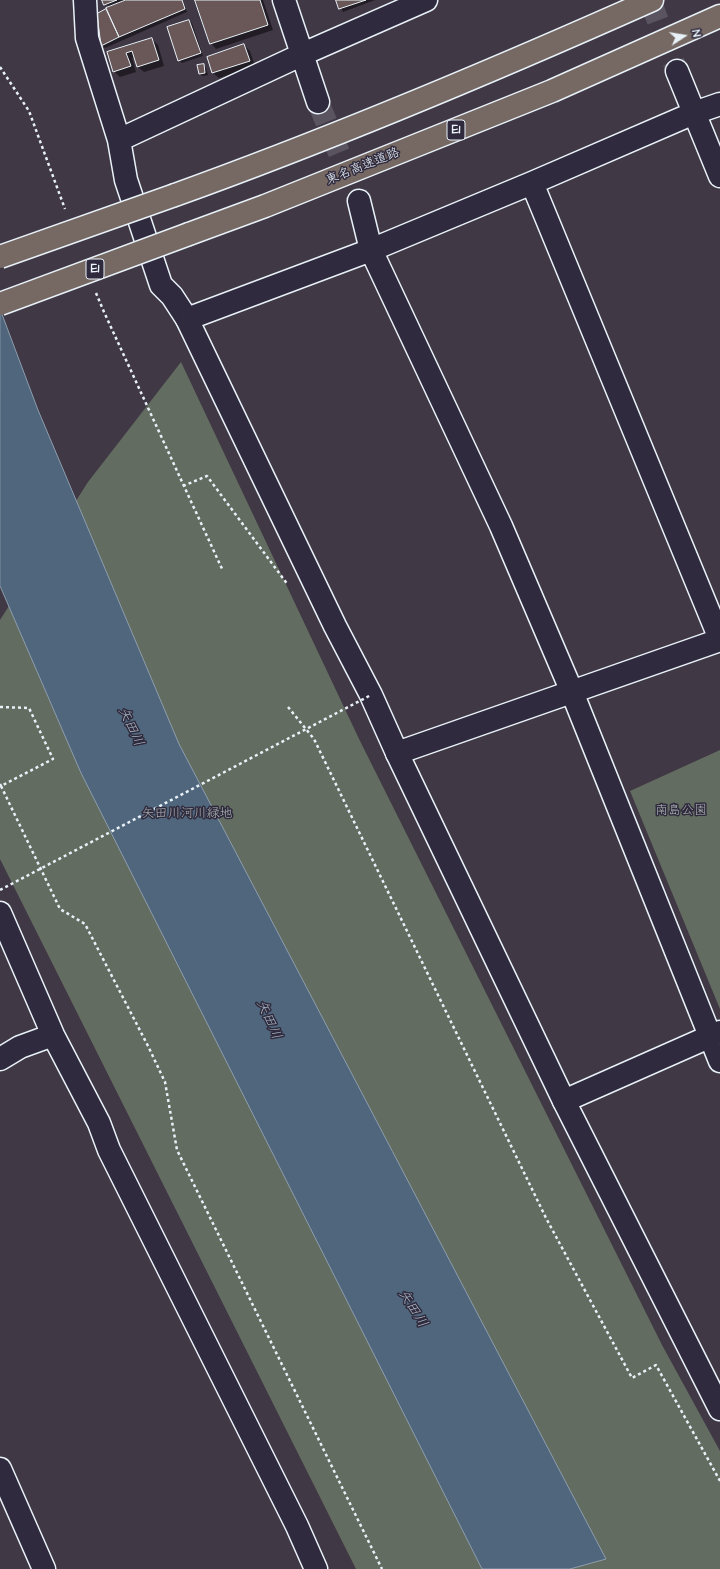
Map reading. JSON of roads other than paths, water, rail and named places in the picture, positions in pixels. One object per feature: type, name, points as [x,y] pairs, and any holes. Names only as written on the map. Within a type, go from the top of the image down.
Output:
[{"type":"highway","points":[[0,257],[262,163],[518,59],[652,0]]},
{"type":"highway","name":"東名高速道路","points":[[0,304],[265,206],[552,91],[720,16]]},
{"type":"street","points":[[85,0],[86,38],[119,140],[126,180],[161,285],[172,296],[187,319],[335,626],[371,695],[397,753],[564,1101],[720,1409]]},
{"type":"street","points":[[284,0],[318,102]]},
{"type":"street","points":[[119,140],[303,54],[426,0]]},
{"type":"street","points":[[676,70],[720,176]]},
{"type":"street","points":[[187,319],[371,250],[694,113],[720,104]]},
{"type":"street","points":[[397,753],[720,639],[532,183]]},
{"type":"street","points":[[359,201],[371,250],[501,526],[715,1034],[720,1061]]},
{"type":"street","points":[[0,913],[53,1035],[297,1526],[316,1569]]},
{"type":"street","points":[[564,1101],[715,1034]]},
{"type":"street","points":[[0,1059],[20,1047],[53,1035]]},
{"type":"street","points":[[0,1469],[44,1569]]},
{"type":"water","name":"矢田川","points":[[0,309],[38,410],[179,744],[606,1559],[570,1569],[482,1569],[81,773],[0,586]]},
{"type":"tunnel","points":[[650,0],[677,71]]},
{"type":"tunnel","points":[[318,102],[359,201]]},
{"type":"park label","name":"南島公園","points":[[681,811]]},
{"type":"park label","name":"矢田川河川緑地","points":[[187,814]]}]
